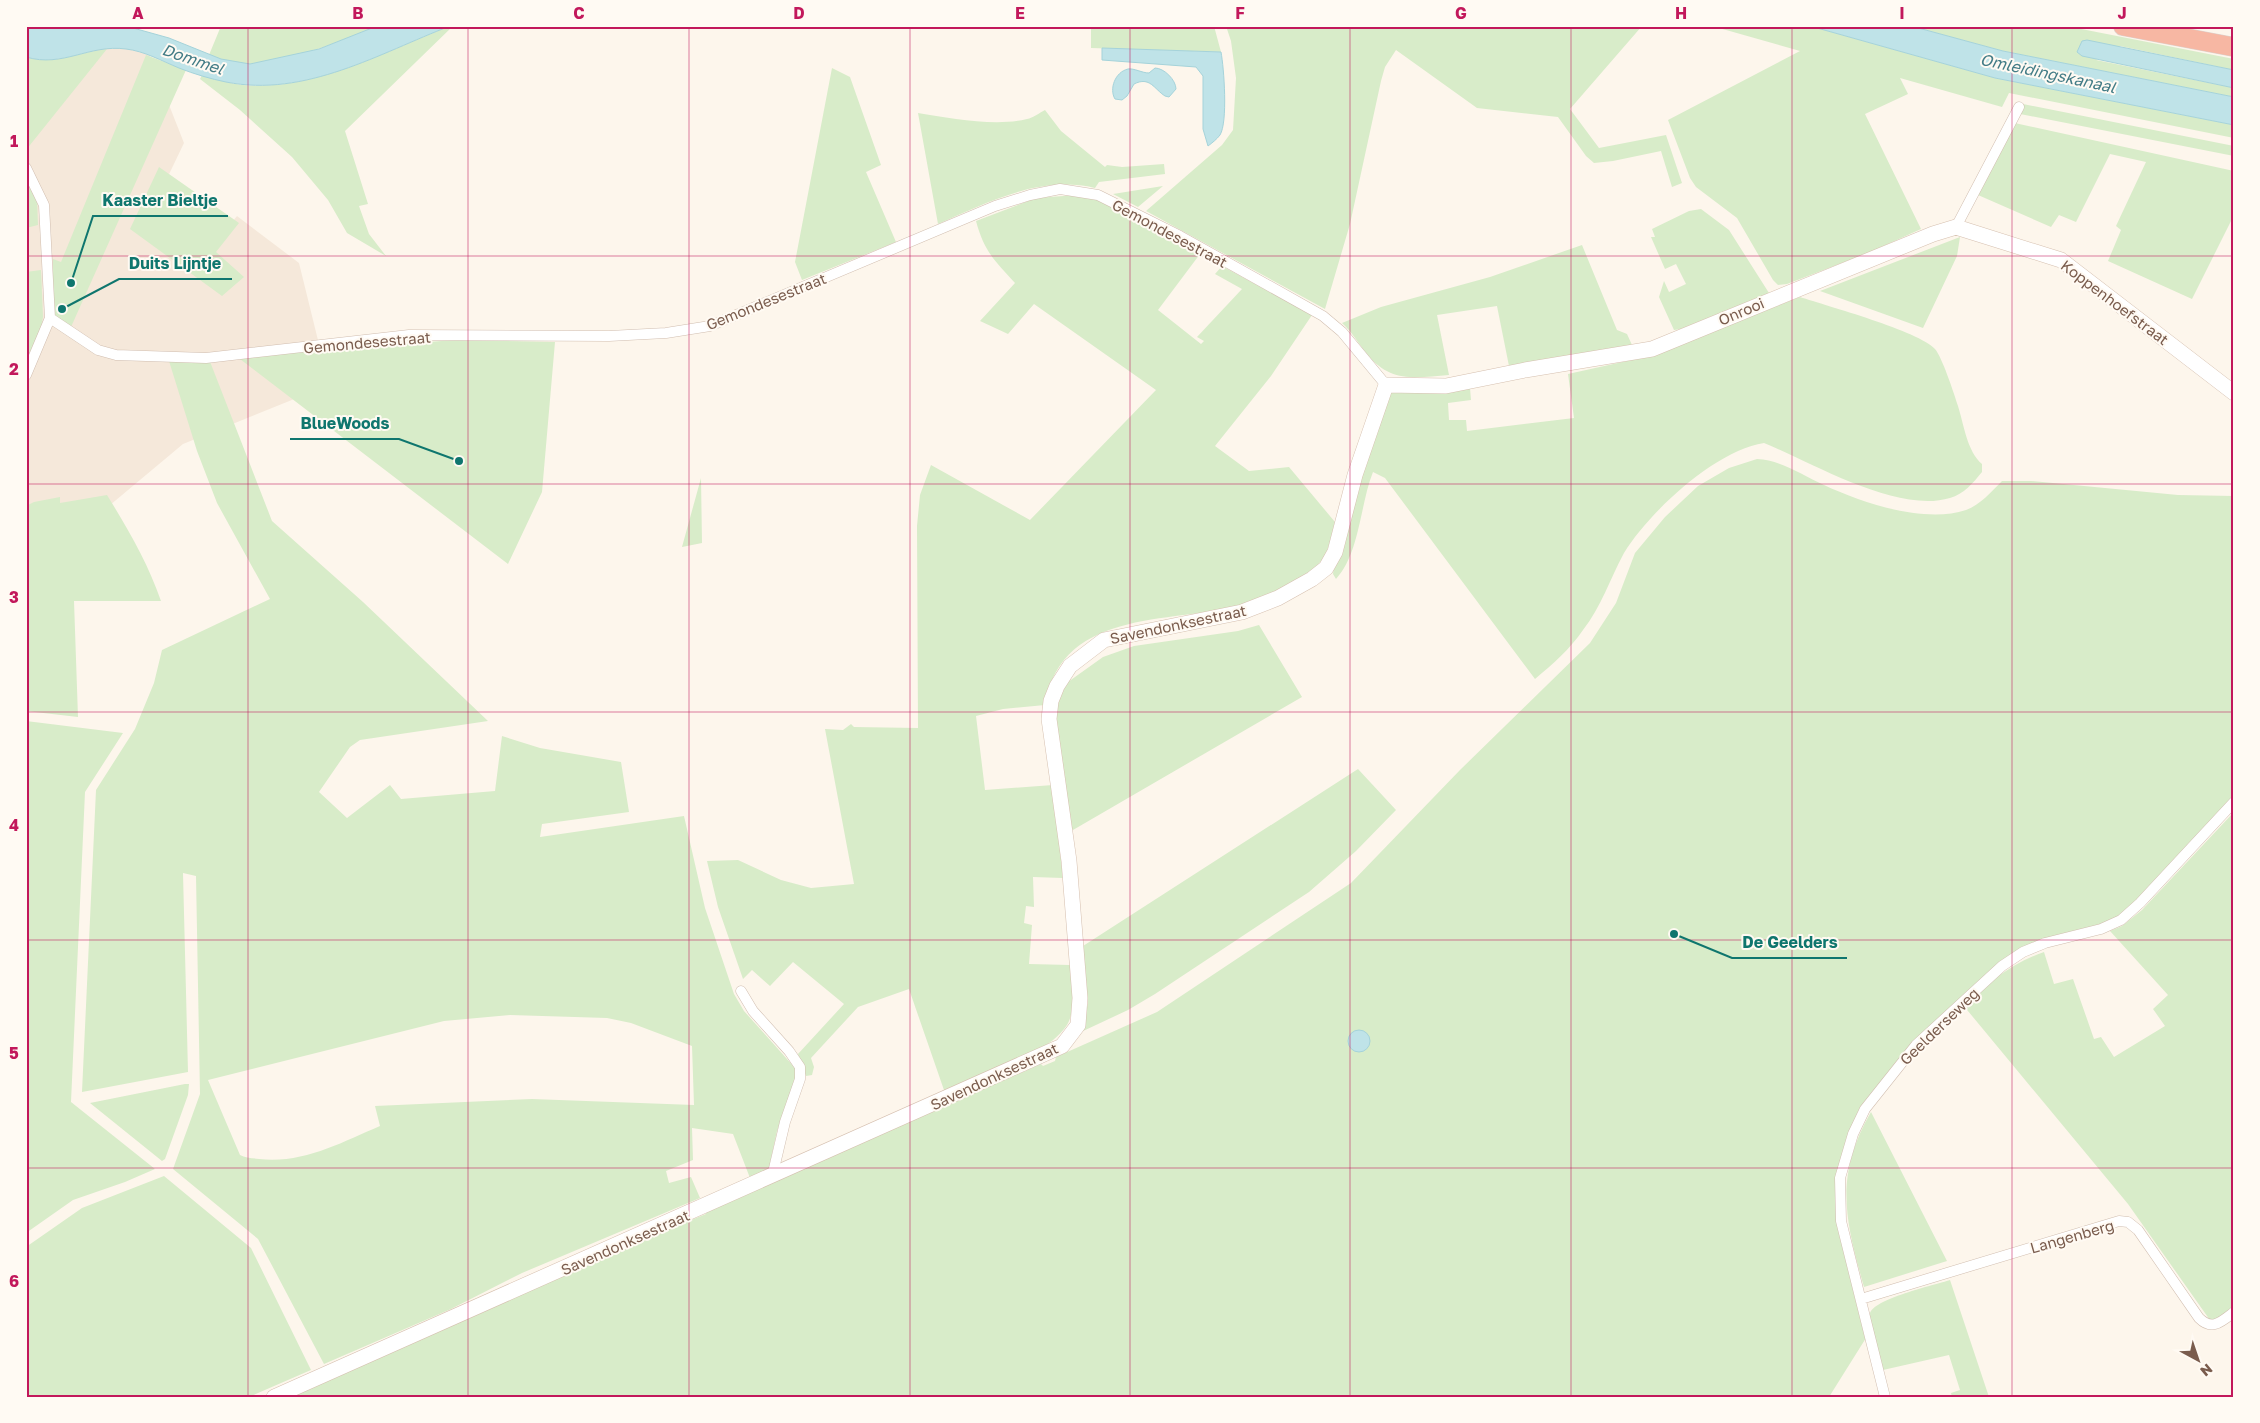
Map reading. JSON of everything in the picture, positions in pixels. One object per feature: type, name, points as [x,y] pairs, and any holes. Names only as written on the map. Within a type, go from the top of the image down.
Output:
[{"type":"highway","points":[[2123,26],[2234,47]]},
{"type":"street","points":[[1956,227],[2019,107]]},
{"type":"street","points":[[26,168],[44,205],[50,318],[26,375]]},
{"type":"street","name":"Gemondesestraat","points":[[50,318],[98,350],[116,355],[206,358],[409,335],[609,336],[666,333],[710,326],[995,206],[1030,195],[1060,189],[1098,195],[1180,236],[1322,316],[1342,332],[1386,386]]},
{"type":"street","name":"Onrooi","points":[[1386,386],[1446,386],[1524,370],[1652,349],[1934,234],[1956,227]]},
{"type":"street","name":"Koppenhoefstraat","points":[[1956,227],[2061,260],[2234,393]]},
{"type":"street","name":"Savendonksestraat","points":[[274,1397],[1051,1052],[1069,1038],[1078,1024],[1080,998],[1069,861],[1049,719],[1051,701],[1057,686],[1070,666],[1104,640],[1242,612],[1278,598],[1312,579],[1326,568],[1335,552],[1355,475],[1386,386]]},
{"type":"street","name":"Geelderseweg","points":[[1885,1397],[1841,1221],[1840,1178],[1853,1134],[1865,1109],[1916,1045],[2002,966],[2031,949],[2101,929],[2121,920],[2140,903],[2234,802]]},
{"type":"street","points":[[741,990],[753,1011],[790,1051],[800,1067],[800,1079],[785,1122],[772,1176]]},
{"type":"street","name":"Langenberg","points":[[1861,1299],[2118,1221],[2128,1222],[2138,1230],[2205,1324],[2212,1326],[2220,1323],[2234,1312]]},
{"type":"shaded area","points":[[101,45],[147,49],[184,143],[160,193],[220,237],[237,216],[299,263],[329,385],[183,444],[91,521],[26,528],[26,105]]},
{"type":"green space","points":[[221,26],[377,26],[299,55],[266,62],[240,64],[209,55]]},
{"type":"green space","points":[[453,26],[345,131],[368,204],[359,206],[369,234],[386,256],[347,233],[328,200],[292,157],[240,110],[200,79],[202,75],[242,85],[268,86],[295,82],[322,76],[375,58]]},
{"type":"green space","points":[[1091,26],[1214,26],[1221,52],[1091,48]]},
{"type":"green space","points":[[1226,26],[1642,26],[1570,109],[1599,148],[1666,135],[1682,183],[1672,187],[1661,151],[1594,163],[1586,156],[1558,117],[1477,108],[1396,50],[1385,67],[1381,81],[1350,224],[1325,309],[1146,211],[1222,145],[1233,130],[1236,78],[1231,41]]},
{"type":"green space","points":[[1712,26],[1810,26],[1995,78],[2234,125],[2234,138],[2009,93],[2002,107],[1900,78],[1908,94],[1865,114],[1921,229],[1868,253],[1787,284],[1778,285],[1773,280],[1737,218],[1696,187],[1690,178],[1668,120],[1800,51]]},
{"type":"green space","points":[[1911,26],[2066,26],[2234,59],[2234,70],[2120,46],[2096,60],[2234,88],[2234,97],[2003,51]]},
{"type":"green space","points":[[107,49],[26,150],[26,57],[48,60]]},
{"type":"green space","points":[[146,55],[186,70],[71,327],[53,316],[53,259],[61,262]]},
{"type":"green space","points":[[832,68],[850,77],[881,165],[866,172],[896,242],[802,280],[795,262]]},
{"type":"green space","points":[[2018,103],[2234,146],[2234,156],[2015,113]]},
{"type":"green space","points":[[1045,110],[1061,131],[1105,167],[1107,165],[1122,167],[1164,164],[1165,174],[1099,182],[1095,188],[1075,185],[1054,185],[1034,188],[976,207],[938,224],[918,113],[972,121],[1001,122],[1034,117]]},
{"type":"green space","points":[[2010,122],[2234,171],[2234,215],[2192,299],[2108,261],[2121,230],[2116,226],[2146,162],[2110,154],[2076,222],[2059,215],[2051,227],[1978,195]]},
{"type":"green space","points":[[159,167],[239,223],[216,252],[244,277],[222,296],[130,229]]},
{"type":"green space","points":[[26,175],[37,199],[38,225],[26,228]]},
{"type":"green space","points":[[1163,186],[1138,207],[1113,194]]},
{"type":"green space","points":[[1077,195],[1091,197],[1102,202],[1200,254],[1158,310],[1201,344],[1204,341],[1197,337],[1242,289],[1215,274],[1222,266],[1312,315],[1271,376],[1215,446],[1249,471],[1289,467],[1335,522],[1330,543],[1322,560],[1313,569],[1262,599],[1224,610],[1128,624],[1099,634],[1074,650],[1056,673],[1045,705],[1003,709],[976,716],[985,790],[1053,785],[1063,878],[1033,877],[1034,907],[1026,906],[1024,923],[1032,925],[1029,964],[1070,965],[1072,1008],[1069,1021],[1061,1033],[1048,1044],[1013,1064],[945,1093],[909,989],[858,1007],[811,1058],[814,1067],[812,1075],[806,1076],[798,1054],[844,1004],[793,962],[770,986],[752,970],[743,979],[718,907],[707,861],[738,860],[781,880],[811,888],[854,884],[825,729],[843,730],[851,724],[854,727],[918,728],[917,526],[920,495],[931,465],[1030,520],[1156,390],[1034,304],[1008,334],[980,321],[1015,283],[986,248],[976,221],[1036,198]]},
{"type":"green space","points":[[1701,209],[1729,230],[1769,293],[1681,329],[1674,330],[1659,297],[1664,281],[1669,292],[1686,284],[1676,264],[1665,269],[1651,237],[1655,237],[1652,229],[1689,211]]},
{"type":"green space","points":[[1960,237],[1957,256],[1923,328],[1820,291]]},
{"type":"green space","points":[[1582,245],[1617,330],[1627,334],[1632,345],[1509,366],[1497,306],[1437,315],[1449,375],[1414,377],[1394,374],[1385,370],[1367,354],[1342,323],[1381,307],[1490,277]]},
{"type":"green space","points":[[41,270],[43,317],[40,334],[26,369],[26,272]]},
{"type":"green space","points":[[1800,297],[1892,327],[1926,342],[1935,349],[1951,384],[1969,445],[1982,464],[1982,472],[1968,488],[1950,498],[1929,501],[1905,499],[1856,484],[1764,443],[1745,448],[1725,457],[1685,485],[1650,520],[1624,553],[1600,602],[1573,644],[1535,679],[1385,478],[1373,472],[1355,542],[1344,568],[1336,579],[1333,574],[1334,566],[1387,392],[1470,388],[1471,400],[1448,403],[1449,420],[1466,420],[1467,431],[1574,418],[1568,374],[1645,357]]},
{"type":"green space","points":[[455,340],[555,342],[542,492],[508,564],[236,356]]},
{"type":"green space","points":[[209,359],[272,521],[363,602],[488,721],[360,740],[350,747],[319,792],[347,818],[390,785],[401,799],[495,791],[502,736],[540,748],[621,762],[629,812],[542,824],[540,837],[684,816],[705,908],[734,994],[744,1011],[795,1068],[796,1079],[777,1131],[769,1168],[750,1178],[733,1134],[692,1128],[693,1160],[666,1171],[669,1183],[691,1177],[700,1198],[522,1273],[451,1309],[324,1364],[258,1239],[173,1169],[200,1094],[196,876],[183,873],[188,1072],[82,1092],[96,790],[135,729],[154,683],[162,650],[270,599],[217,503],[197,451],[169,361]],"holes":[[[510,1015],[607,1018],[631,1023],[692,1046],[694,1105],[532,1099],[375,1106],[380,1126],[321,1151],[275,1160],[240,1155],[208,1080],[444,1021]]]},
{"type":"green space","points":[[1757,459],[1783,465],[1855,498],[1912,513],[1949,514],[1966,510],[1976,505],[2002,481],[2031,481],[2178,495],[2234,496],[2234,798],[2138,901],[2120,916],[1999,965],[1863,1107],[1838,1173],[1866,1338],[1829,1397],[290,1397],[563,1272],[706,1214],[706,1210],[1041,1064],[1043,1066],[1055,1061],[1056,1057],[1157,1012],[1351,883],[1460,770],[1590,643],[1616,603],[1635,553],[1665,517],[1698,486],[1729,468]]},
{"type":"green space","points":[[701,478],[702,543],[682,547]]},
{"type":"green space","points":[[107,495],[144,560],[161,601],[74,601],[78,717],[26,711],[26,506],[34,502],[60,497],[60,503]]},
{"type":"green space","points":[[1259,625],[1302,697],[1073,830],[1067,819],[1055,711],[1059,697],[1068,682],[1103,657],[1134,646],[1238,631]]},
{"type":"green space","points":[[26,721],[123,733],[85,792],[71,1102],[155,1169],[125,1182],[73,1200],[26,1233]]},
{"type":"green space","points":[[1358,769],[1396,810],[1356,851],[1309,892],[1155,994],[1128,1010],[1081,1032],[1088,1003],[1083,946]]},
{"type":"green space","points":[[2234,812],[2234,1307],[2212,1323],[2128,1204],[1963,1005],[1991,981],[2021,962],[2044,952],[2054,984],[2073,979],[2094,1039],[2101,1037],[2114,1057],[2165,1026],[2153,1009],[2168,995],[2110,931],[2122,926],[2142,910]]},
{"type":"green space","points":[[189,1084],[188,1095],[165,1159],[162,1161],[90,1103]]},
{"type":"green space","points":[[1871,1112],[1947,1261],[1864,1287],[1852,1240],[1846,1198],[1852,1157],[1859,1135]]},
{"type":"green space","points":[[164,1176],[251,1248],[311,1370],[249,1397],[26,1397],[26,1247],[82,1208]]},
{"type":"green space","points":[[1950,1280],[1989,1397],[1952,1397],[1951,1393],[1960,1390],[1949,1355],[1883,1370],[1871,1326],[1870,1314],[1873,1308],[1892,1298]]},
{"type":"water","name":"Dommel","points":[[26,26],[126,26],[169,38],[221,59],[250,64],[319,49],[377,26],[450,26],[341,70],[284,84],[255,85],[208,78],[146,54],[126,49],[113,48],[52,60],[26,57]]},
{"type":"water","name":"Omleidingskanaal","points":[[1810,26],[1911,26],[2003,51],[2234,97],[2234,125],[1995,78]]},
{"type":"water","points":[[2087,40],[2234,70],[2234,88],[2082,56],[2077,52],[2082,41]]},
{"type":"water","points":[[1102,48],[1221,52],[1225,107],[1220,135],[1208,146],[1203,129],[1203,76],[1196,67],[1102,60]]},
{"type":"water","points":[[1155,68],[1166,72],[1174,82],[1176,89],[1169,97],[1165,96],[1148,82],[1139,82],[1134,84],[1127,96],[1122,100],[1115,99],[1113,95],[1114,81],[1123,71],[1130,69],[1149,73]]},
{"type":"water","points":[[1355,1030],[1363,1030],[1370,1037],[1370,1045],[1363,1052],[1355,1052],[1348,1045],[1348,1037]]},
{"type":"place","name":"Kaaster Bieltje","points":[[71,283]]},
{"type":"place","name":"Duits Lijntje","points":[[62,309]]},
{"type":"place","name":"BlueWoods","points":[[459,461]]},
{"type":"place","name":"De Geelders","points":[[1674,934]]}]
